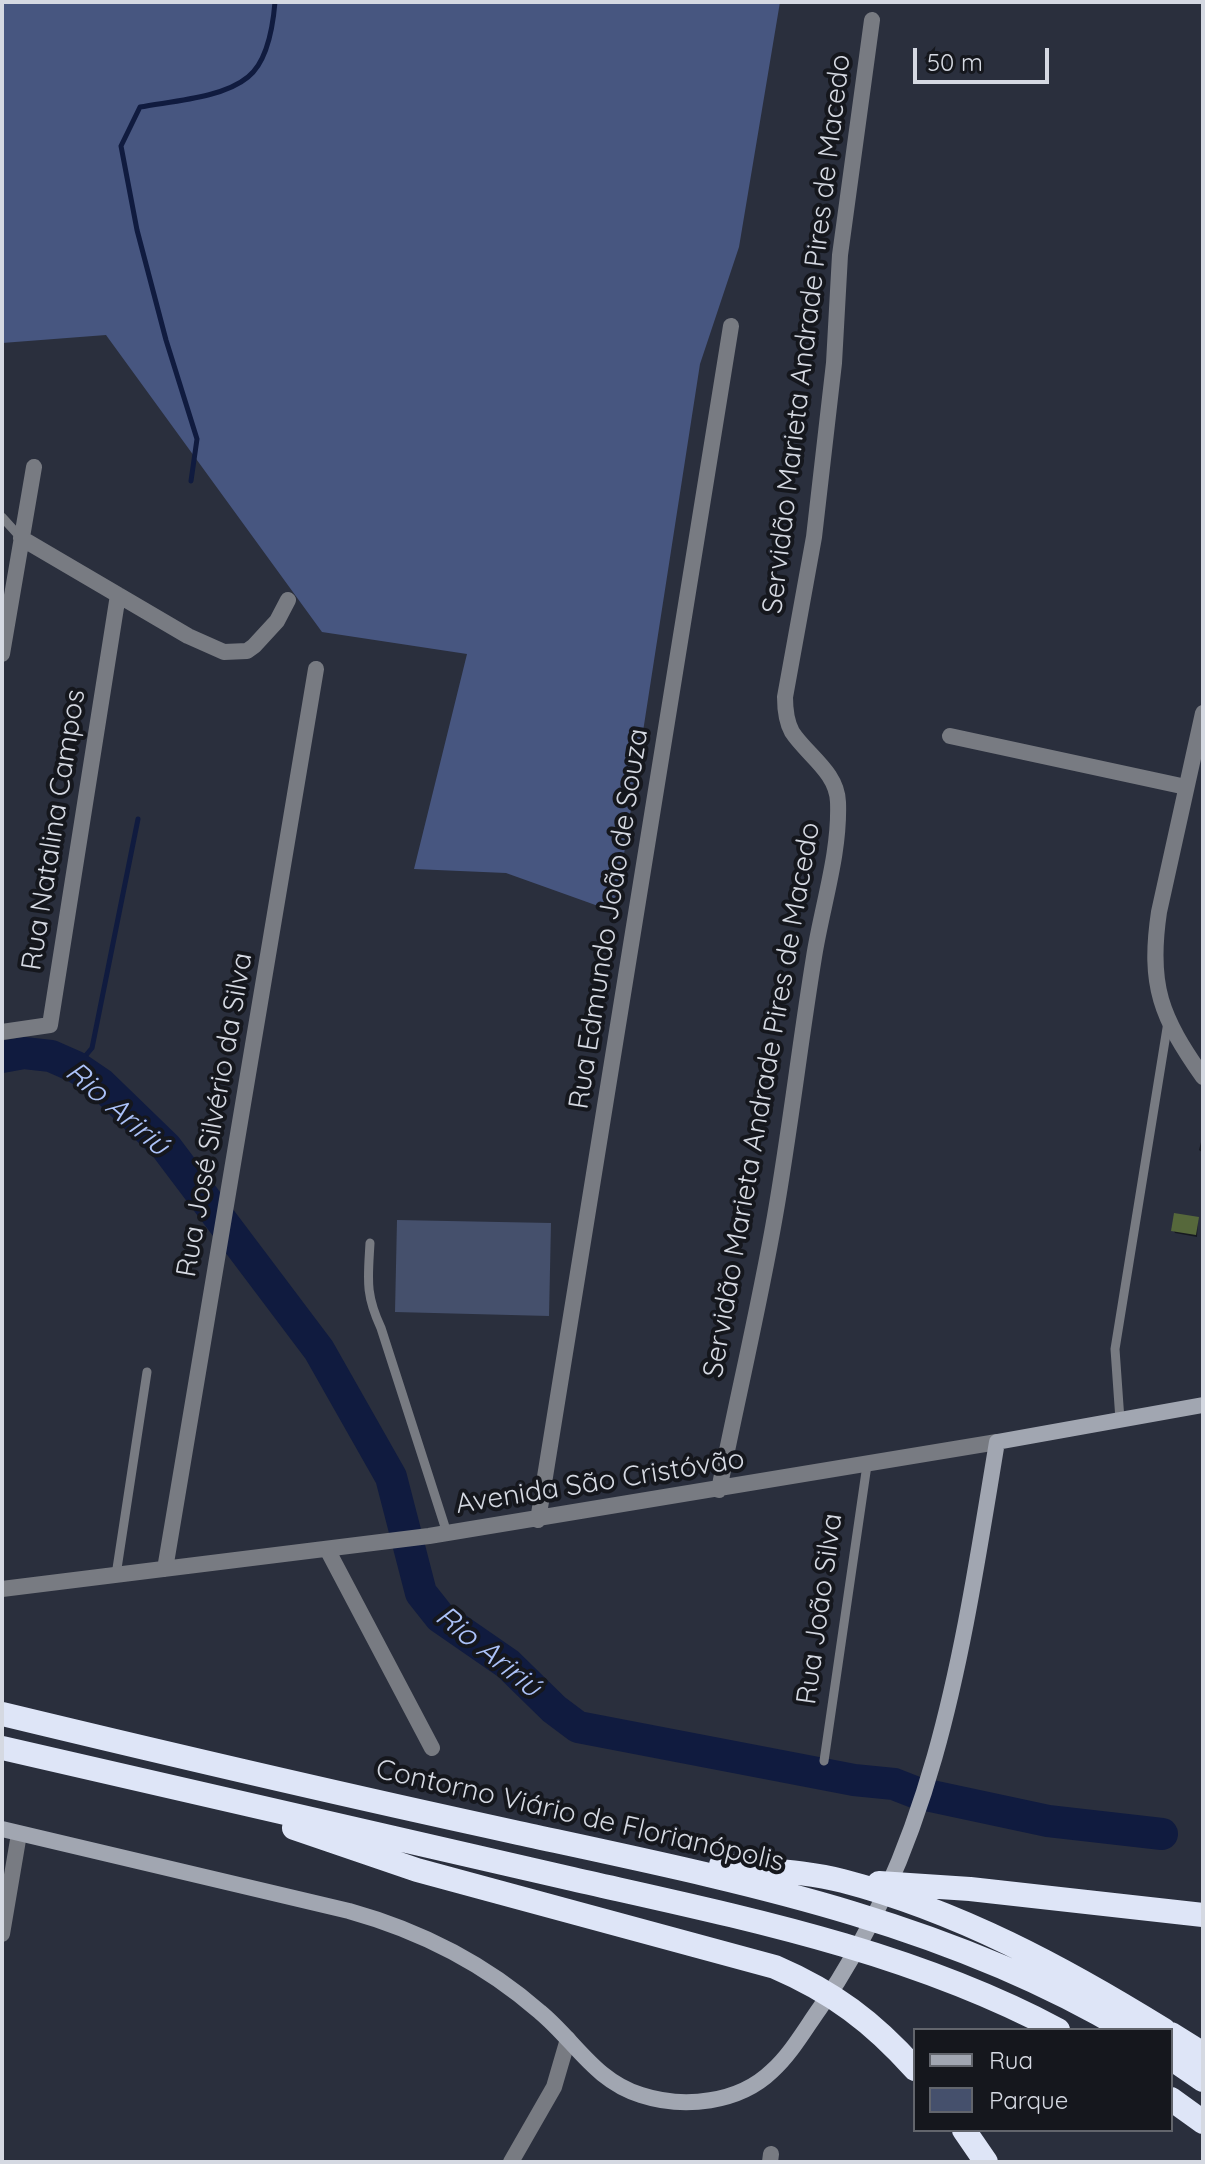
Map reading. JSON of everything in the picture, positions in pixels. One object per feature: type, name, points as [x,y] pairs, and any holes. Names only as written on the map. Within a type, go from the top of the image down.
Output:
[{"type":"highway","name":"Contorno Viário de Florianópolis","points":[[2,1714],[785,1894],[900,1927],[1022,1974],[1123,2028]]},
{"type":"highway","points":[[2,1748],[701,1908],[827,1940],[954,1982],[1054,2028]]},
{"type":"highway","points":[[238,1802],[338,1844],[417,1870],[775,1967],[810,1982],[856,2013],[883,2033],[913,2067]]},
{"type":"highway","points":[[584,1847],[841,1880],[970,1889],[1203,1915]]},
{"type":"highway","points":[[841,1880],[965,1921],[1111,1997],[1161,2028]]},
{"type":"highway","points":[[1173,2035],[1203,2054]]},
{"type":"highway","points":[[1173,2059],[1203,2080]]},
{"type":"highway","points":[[1173,2100],[1203,2122]]},
{"type":"highway","points":[[965,2132],[986,2162]]},
{"type":"main road","name":"Avenida São Cristóvão","points":[[997,1442],[1203,1405]]},
{"type":"main road","points":[[2,1829],[349,1911],[402,1928],[459,1954],[489,1972],[526,2000],[606,2078],[639,2094],[674,2102],[727,2096],[758,2082],[774,2070],[832,1989],[887,1890],[927,1784],[960,1663],[997,1442]]},
{"type":"street","name":"Servidão Marieta Andrade Pires de Macedo","points":[[719,1490],[774,1219],[836,832],[836,789],[831,778],[791,730],[786,716],[785,697],[814,537],[834,363],[840,255],[872,20]]},
{"type":"street","name":"Rua Edmundo João de Souza","points":[[538,1520],[731,326]]},
{"type":"street","points":[[2,654],[34,467]]},
{"type":"street","points":[[21,538],[212,648],[235,653],[247,651],[265,636],[288,600]]},
{"type":"street","name":"Rua Natalina Campos","points":[[2,1032],[50,1025],[118,595]]},
{"type":"street","name":"Rua José Silvério da Silva","points":[[165,1569],[316,669]]},
{"type":"street","points":[[1203,713],[1154,945],[1160,1003],[1168,1022],[1203,1077]]},
{"type":"street","points":[[950,736],[1186,787]]},
{"type":"street","name":"Avenida São Cristóvão","points":[[2,1589],[538,1520],[997,1442]]},
{"type":"street","points":[[327,1549],[432,1748]]},
{"type":"street","points":[[2,1934],[19,1834]]},
{"type":"street","points":[[511,2162],[554,2087],[568,2039]]},
{"type":"lane","points":[[2,517],[21,538]]},
{"type":"lane","points":[[1120,1420],[1115,1349],[1168,1022]]},
{"type":"lane","points":[[370,1243],[368,1290],[371,1307],[381,1328],[447,1533]]},
{"type":"lane","points":[[116,1575],[147,1372]]},
{"type":"lane","name":"Rua João Silva","points":[[824,1761],[867,1465]]},
{"type":"green space","points":[[397,1220],[551,1223],[549,1316],[395,1312]]},
{"type":"shaded area","points":[[2,2],[780,2],[739,247],[700,364],[615,912],[506,873],[414,869],[467,654],[322,632],[106,335],[2,343]]},
{"type":"building","points":[[1174,1213],[1199,1217],[1196,1235],[1171,1231]]},
{"type":"waterway","points":[[191,481],[197,439],[166,340],[137,230],[121,146],[140,107],[211,94],[248,77],[265,53],[275,2]]},
{"type":"waterway","points":[[76,1067],[92,1048],[138,819]]},
{"type":"waterway","name":"Rio Aririú","points":[[2,1057],[24,1053],[51,1056],[76,1067],[101,1084],[166,1147],[319,1350],[391,1477],[421,1593],[440,1617],[508,1664],[554,1709],[578,1727],[854,1780],[894,1784],[917,1793],[1048,1821],[1162,1834]]}]
